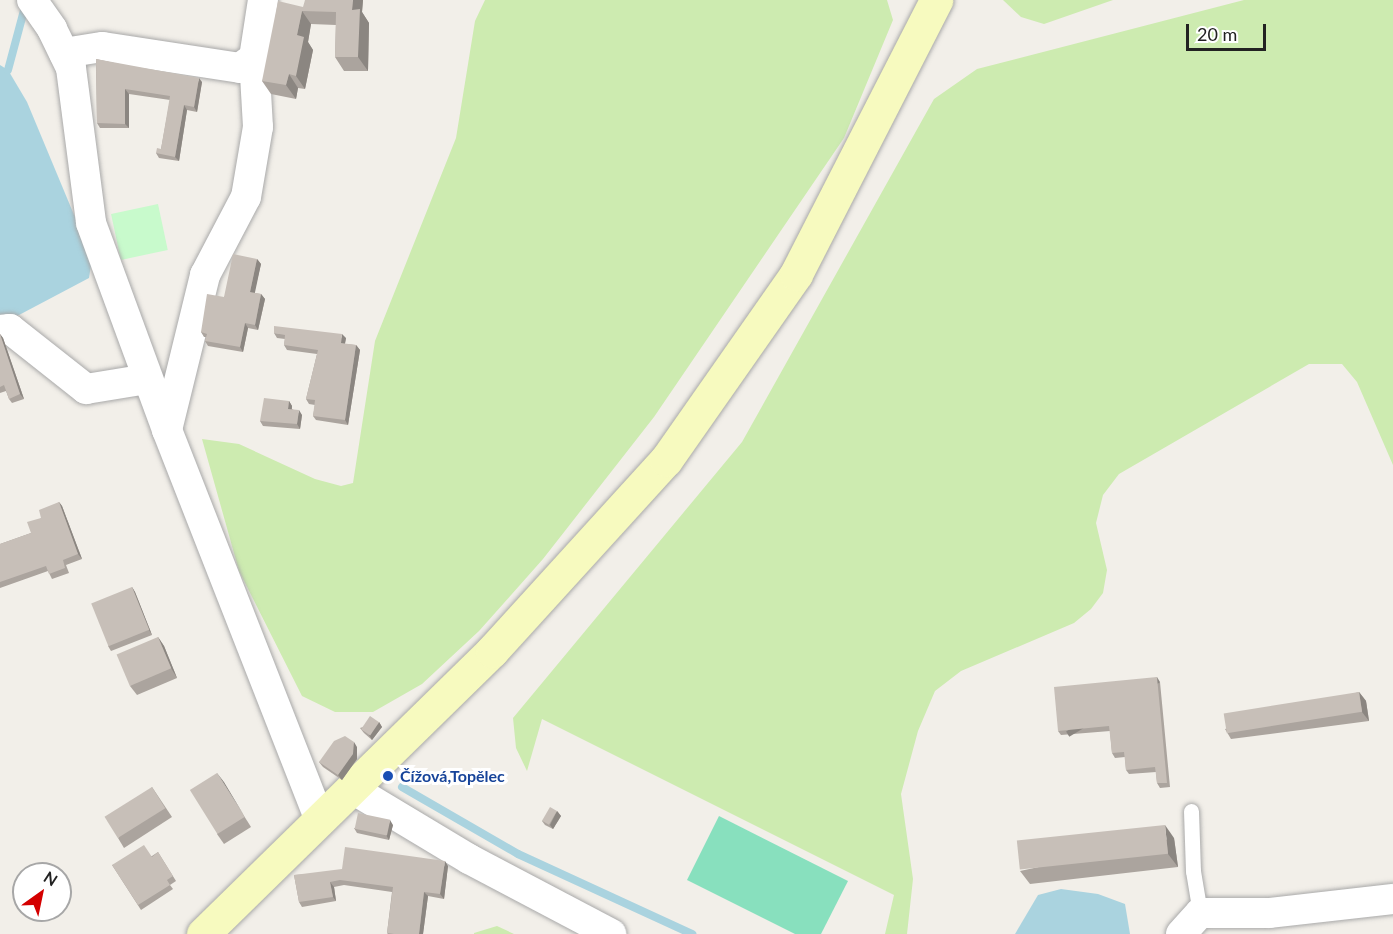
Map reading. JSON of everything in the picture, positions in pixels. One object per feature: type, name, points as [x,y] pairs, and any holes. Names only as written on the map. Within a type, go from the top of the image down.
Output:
[{"type":"street","points":[[32,0],[71,68],[92,223],[166,430],[320,817]]},
{"type":"street","points":[[166,430],[205,274],[246,197],[258,127],[254,58],[263,0]]},
{"type":"street","points":[[203,934],[492,651],[666,460],[796,274],[936,0]]},
{"type":"street","points":[[64,53],[103,47],[240,68],[254,58]]},
{"type":"street","points":[[0,330],[10,329],[86,389],[147,379]]},
{"type":"street","points":[[351,788],[469,859],[611,934]]},
{"type":"street","points":[[1191,923],[1393,899]]},
{"type":"lane","points":[[1191,811],[1193,871],[1191,923]]},
{"type":"green space","points":[[485,0],[887,0],[893,20],[844,138],[654,417],[543,559],[479,631],[422,684],[373,712],[335,712],[302,696],[239,571],[202,439],[239,444],[315,479],[341,486],[353,483],[375,341],[456,138],[475,21]]},
{"type":"green space","points":[[1003,0],[1113,0],[1044,24],[1021,17]]},
{"type":"green space","points":[[1244,0],[1393,0],[1393,465],[1357,382],[1342,364],[1309,364],[1119,474],[1103,495],[1096,523],[1107,570],[1103,593],[1091,609],[1074,623],[961,671],[935,691],[918,731],[901,794],[913,879],[907,934],[885,934],[894,895],[542,719],[527,771],[516,748],[513,718],[742,442],[934,99],[977,69]]},
{"type":"green space","points":[[158,204],[168,250],[121,260],[111,214]]},
{"type":"green space","points":[[719,816],[848,881],[821,934],[795,934],[687,880]]},
{"type":"green space","points":[[497,926],[514,934],[474,934],[474,933]]},
{"type":"water","points":[[0,65],[8,70],[27,102],[92,258],[89,278],[19,315],[0,320]]},
{"type":"water","points":[[1061,889],[1098,894],[1125,904],[1130,934],[1015,934],[1038,895]]},
{"type":"building","points":[[305,0],[353,0],[352,10],[360,9],[358,57],[335,57],[336,12],[302,11],[297,35],[304,37],[296,76],[289,74],[286,85],[262,81],[278,1],[303,7]]},
{"type":"building","points":[[96,59],[199,78],[194,107],[184,105],[175,157],[156,153],[157,148],[161,149],[170,96],[125,89],[125,124],[97,123]]},
{"type":"building","points":[[233,254],[257,259],[250,292],[261,294],[255,325],[245,323],[240,347],[205,341],[207,334],[201,332],[207,294],[224,297]]},
{"type":"building","points":[[274,326],[342,334],[341,343],[356,345],[345,420],[313,416],[315,400],[306,399],[318,350],[284,345],[285,335],[274,333]]},
{"type":"building","points":[[0,334],[20,394],[9,399],[4,385],[0,387]]},
{"type":"building","points":[[264,398],[289,401],[288,409],[299,410],[297,424],[260,421]]},
{"type":"building","points":[[59,502],[78,554],[63,560],[65,568],[49,574],[46,566],[0,582],[0,544],[31,533],[27,522],[41,518],[39,510]]},
{"type":"building","points":[[132,587],[149,630],[108,646],[91,603]]},
{"type":"building","points":[[158,637],[171,668],[130,686],[117,655]]},
{"type":"building","points":[[1157,677],[1167,783],[1157,783],[1155,767],[1126,770],[1124,752],[1112,753],[1109,726],[1058,731],[1054,687]]},
{"type":"building","points":[[1359,692],[1362,712],[1227,733],[1224,713]]},
{"type":"building","points":[[370,716],[379,722],[370,735],[361,729]]},
{"type":"building","points":[[345,736],[354,742],[353,754],[338,775],[319,762],[334,741]]},
{"type":"building","points":[[217,773],[245,817],[217,834],[190,790]]},
{"type":"building","points":[[152,787],[165,808],[118,838],[105,817]]},
{"type":"building","points":[[550,807],[557,811],[549,825],[542,821]]},
{"type":"building","points":[[358,813],[390,820],[387,836],[355,829]]},
{"type":"building","points":[[1165,825],[1168,854],[1020,869],[1017,841]]},
{"type":"building","points":[[144,845],[152,857],[158,852],[173,876],[167,880],[170,885],[138,905],[112,865]]},
{"type":"building","points":[[345,847],[445,861],[440,894],[424,892],[419,934],[387,933],[393,887],[340,880],[330,882],[333,897],[299,902],[294,875],[342,869]]},
{"type":"waterway","points":[[8,70],[26,3]]},
{"type":"waterway","points":[[402,787],[518,854],[692,934]]},
{"type":"place","name":"Čížová,Topělec","points":[[388,776]]}]
